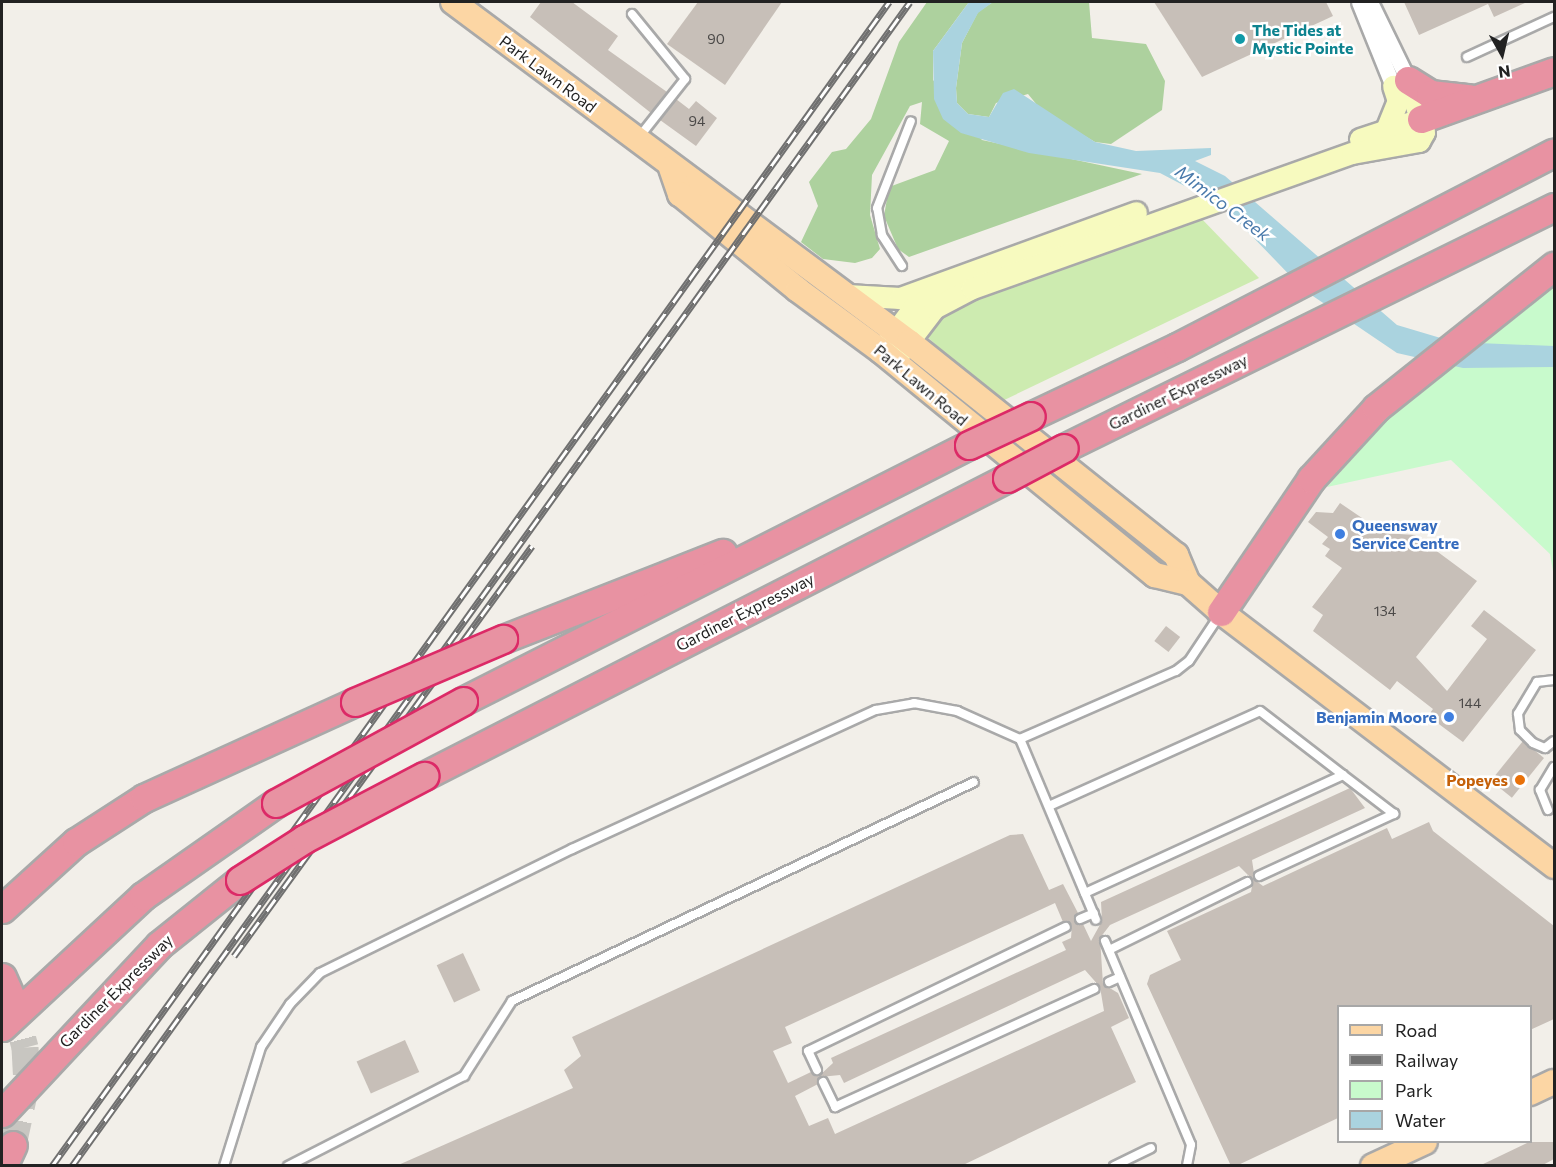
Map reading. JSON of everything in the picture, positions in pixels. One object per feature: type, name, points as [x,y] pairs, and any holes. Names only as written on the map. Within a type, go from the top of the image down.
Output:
[{"type":"highway","points":[[1421,119],[1497,95],[1554,71]]},
{"type":"highway","points":[[1400,83],[1443,98],[1497,95]]},
{"type":"highway","points":[[2,1027],[143,896],[276,803],[463,701],[882,487],[1261,304],[1554,152]]},
{"type":"highway","name":"Gardiner Expressway","points":[[2,1113],[159,945],[240,880],[304,839],[1064,448],[1554,207]]},
{"type":"highway","points":[[1221,612],[1311,479],[1393,394],[1554,266]]},
{"type":"highway","points":[[3,907],[76,842],[144,798],[355,702],[502,639],[882,487]]},
{"type":"main road","name":"Park Lawn Road","points":[[453,2],[671,168],[696,178],[902,337],[1176,555],[1188,583],[1221,612],[1554,866]]},
{"type":"main road","points":[[1304,163],[1370,148],[1415,143],[1424,135],[1421,119],[1400,83]]},
{"type":"main road","points":[[1386,130],[1398,101],[1400,83]]},
{"type":"main road","points":[[846,295],[900,298],[957,277],[1304,163],[1386,130],[1421,119]]},
{"type":"main road","name":"Park Lawn Road","points":[[671,168],[680,194],[887,356],[1155,575],[1188,583]]},
{"type":"main road","points":[[887,356],[902,337],[947,299],[1142,218]]},
{"type":"main road","points":[[902,337],[913,308],[957,277]]},
{"type":"main road","points":[[1532,1092],[1554,1082]]},
{"type":"main road","points":[[1373,1166],[1423,1143]]},
{"type":"street","points":[[1359,2],[1400,83]]},
{"type":"street","points":[[1370,2],[1400,83]]},
{"type":"lane","points":[[632,14],[685,79],[636,142]]},
{"type":"lane","points":[[1467,57],[1554,17]]},
{"type":"lane","points":[[902,266],[882,236],[877,208],[911,121]]},
{"type":"lane","points":[[1020,739],[1176,671],[1195,654],[1221,612]]},
{"type":"lane","points":[[1554,680],[1537,682],[1518,714],[1520,730],[1533,743],[1545,748],[1554,741]]},
{"type":"lane","points":[[224,1166],[261,1047],[290,1004],[320,973],[572,849],[876,710],[914,704],[957,711],[1020,739],[1095,917],[1080,920]]},
{"type":"lane","points":[[1049,806],[1260,711],[1394,814],[1259,876]]},
{"type":"lane","points":[[1548,810],[1540,790],[1554,767]]},
{"type":"lane","points":[[1086,894],[1343,775]]},
{"type":"lane","points":[[288,1166],[464,1076],[512,1001],[974,782]]},
{"type":"lane","points":[[1109,950],[1247,882]]},
{"type":"lane","points":[[817,1070],[808,1051],[1066,927]]},
{"type":"lane","points":[[1105,941],[1191,1145],[1187,1166]]},
{"type":"lane","points":[[1109,982],[1120,977]]},
{"type":"lane","points":[[823,1082],[835,1107],[1094,989]]},
{"type":"lane","points":[[1114,1166],[1151,1148]]},
{"type":"green space","points":[[927,2],[969,2],[933,51],[933,80],[982,140],[1142,174],[909,257],[898,249],[884,216],[889,187],[935,170],[949,141],[920,124],[922,102],[910,106],[872,175],[870,215],[880,249],[872,258],[855,263],[823,259],[801,242],[818,206],[809,182],[832,152],[846,149],[871,119],[899,42]]},
{"type":"green space","points":[[993,2],[1089,2],[1092,38],[1146,44],[1165,81],[1162,110],[1111,144],[1095,142],[1042,111],[1028,94],[996,103],[989,117],[968,114],[957,103],[956,88],[962,43],[978,12]]},
{"type":"green space","points":[[1197,214],[1259,278],[1000,402],[925,335],[942,310]]},
{"type":"green space","points":[[1554,286],[1554,577],[1550,554],[1451,460],[1327,487],[1401,404]]},
{"type":"water","name":"Mimico Creek","points":[[969,2],[993,2],[978,13],[962,43],[956,88],[957,103],[968,114],[989,117],[1003,93],[1014,89],[1095,142],[1136,151],[1211,148],[1211,155],[1195,161],[1225,176],[1397,325],[1454,342],[1554,346],[1554,367],[1463,368],[1397,353],[1304,290],[1223,206],[1160,173],[1029,153],[961,133],[943,119],[934,99],[933,51]]},
{"type":"building","points":[[541,2],[572,2],[618,36],[608,50],[667,92],[651,113],[530,17]]},
{"type":"building","points":[[698,2],[782,2],[725,85],[667,44]]},
{"type":"building","name":"The Tides at Mystic Pointe","points":[[1154,2],[1326,2],[1333,16],[1202,77]]},
{"type":"building","points":[[1404,2],[1527,2],[1494,17],[1488,4],[1419,35]]},
{"type":"building","points":[[676,99],[689,109],[696,101],[717,118],[696,146],[660,120]]},
{"type":"building","points":[[1340,503],[1362,518],[1351,531],[1415,535],[1477,581],[1416,657],[1447,691],[1487,639],[1471,626],[1484,610],[1536,650],[1463,742],[1428,716],[1433,709],[1397,681],[1390,690],[1313,631],[1323,615],[1312,607],[1342,568],[1325,556],[1330,549],[1322,544],[1328,537],[1308,522],[1316,512],[1333,513]]},
{"type":"building","points":[[1166,626],[1180,637],[1168,652],[1154,641]]},
{"type":"building","points":[[1523,741],[1544,758],[1512,798],[1491,781]]},
{"type":"building","points":[[1350,788],[1365,808],[1252,860],[1255,880],[1263,886],[1387,828],[1392,839],[1429,822],[1433,831],[1554,926],[1554,1019],[1532,1029],[1532,1005],[1337,1005],[1337,1118],[1236,1166],[1231,1166],[1147,984],[1150,975],[1181,960],[1167,931],[1251,892],[1253,880],[1239,866],[1110,925],[1100,938],[1103,984],[1118,993],[1129,1018],[1111,1027],[1136,1082],[961,1166],[396,1166],[573,1088],[564,1070],[581,1056],[572,1037],[1010,835],[1023,834],[1049,890],[1063,884],[1078,913],[1075,922],[1083,924],[1091,941],[1102,921],[1101,902]],"holes":[[[1055,903],[1063,922],[1072,925],[1071,938],[1062,942],[1066,950],[831,1058],[833,1063],[820,1075],[811,1072],[788,1083],[773,1051],[792,1043],[785,1027]],[[1085,970],[1100,987],[1104,1011],[835,1134],[828,1118],[809,1126],[795,1096],[818,1084],[820,1077],[840,1075],[844,1083]]]},
{"type":"building","points":[[463,953],[480,990],[454,1002],[437,965]]},
{"type":"building","points":[[405,1040],[419,1072],[371,1094],[357,1062]]},
{"type":"building","points":[[1554,1142],[1554,1159],[1541,1166],[1479,1166],[1527,1143]]},
{"type":"tunnel","points":[[12,999],[25,1047],[27,1080],[13,1145]]},
{"type":"railway","points":[[52,1166],[889,2]]},
{"type":"railway","points":[[72,1166],[910,2]]},
{"type":"railway","points":[[234,956],[532,546]]},
{"type":"place","name":"The Tides at Mystic Pointe","points":[[1240,39]]},
{"type":"place","name":"Queensway Service Centre","points":[[1340,534]]},
{"type":"place","name":"Benjamin Moore","points":[[1449,717]]},
{"type":"place","name":"Popeyes","points":[[1520,780]]}]
